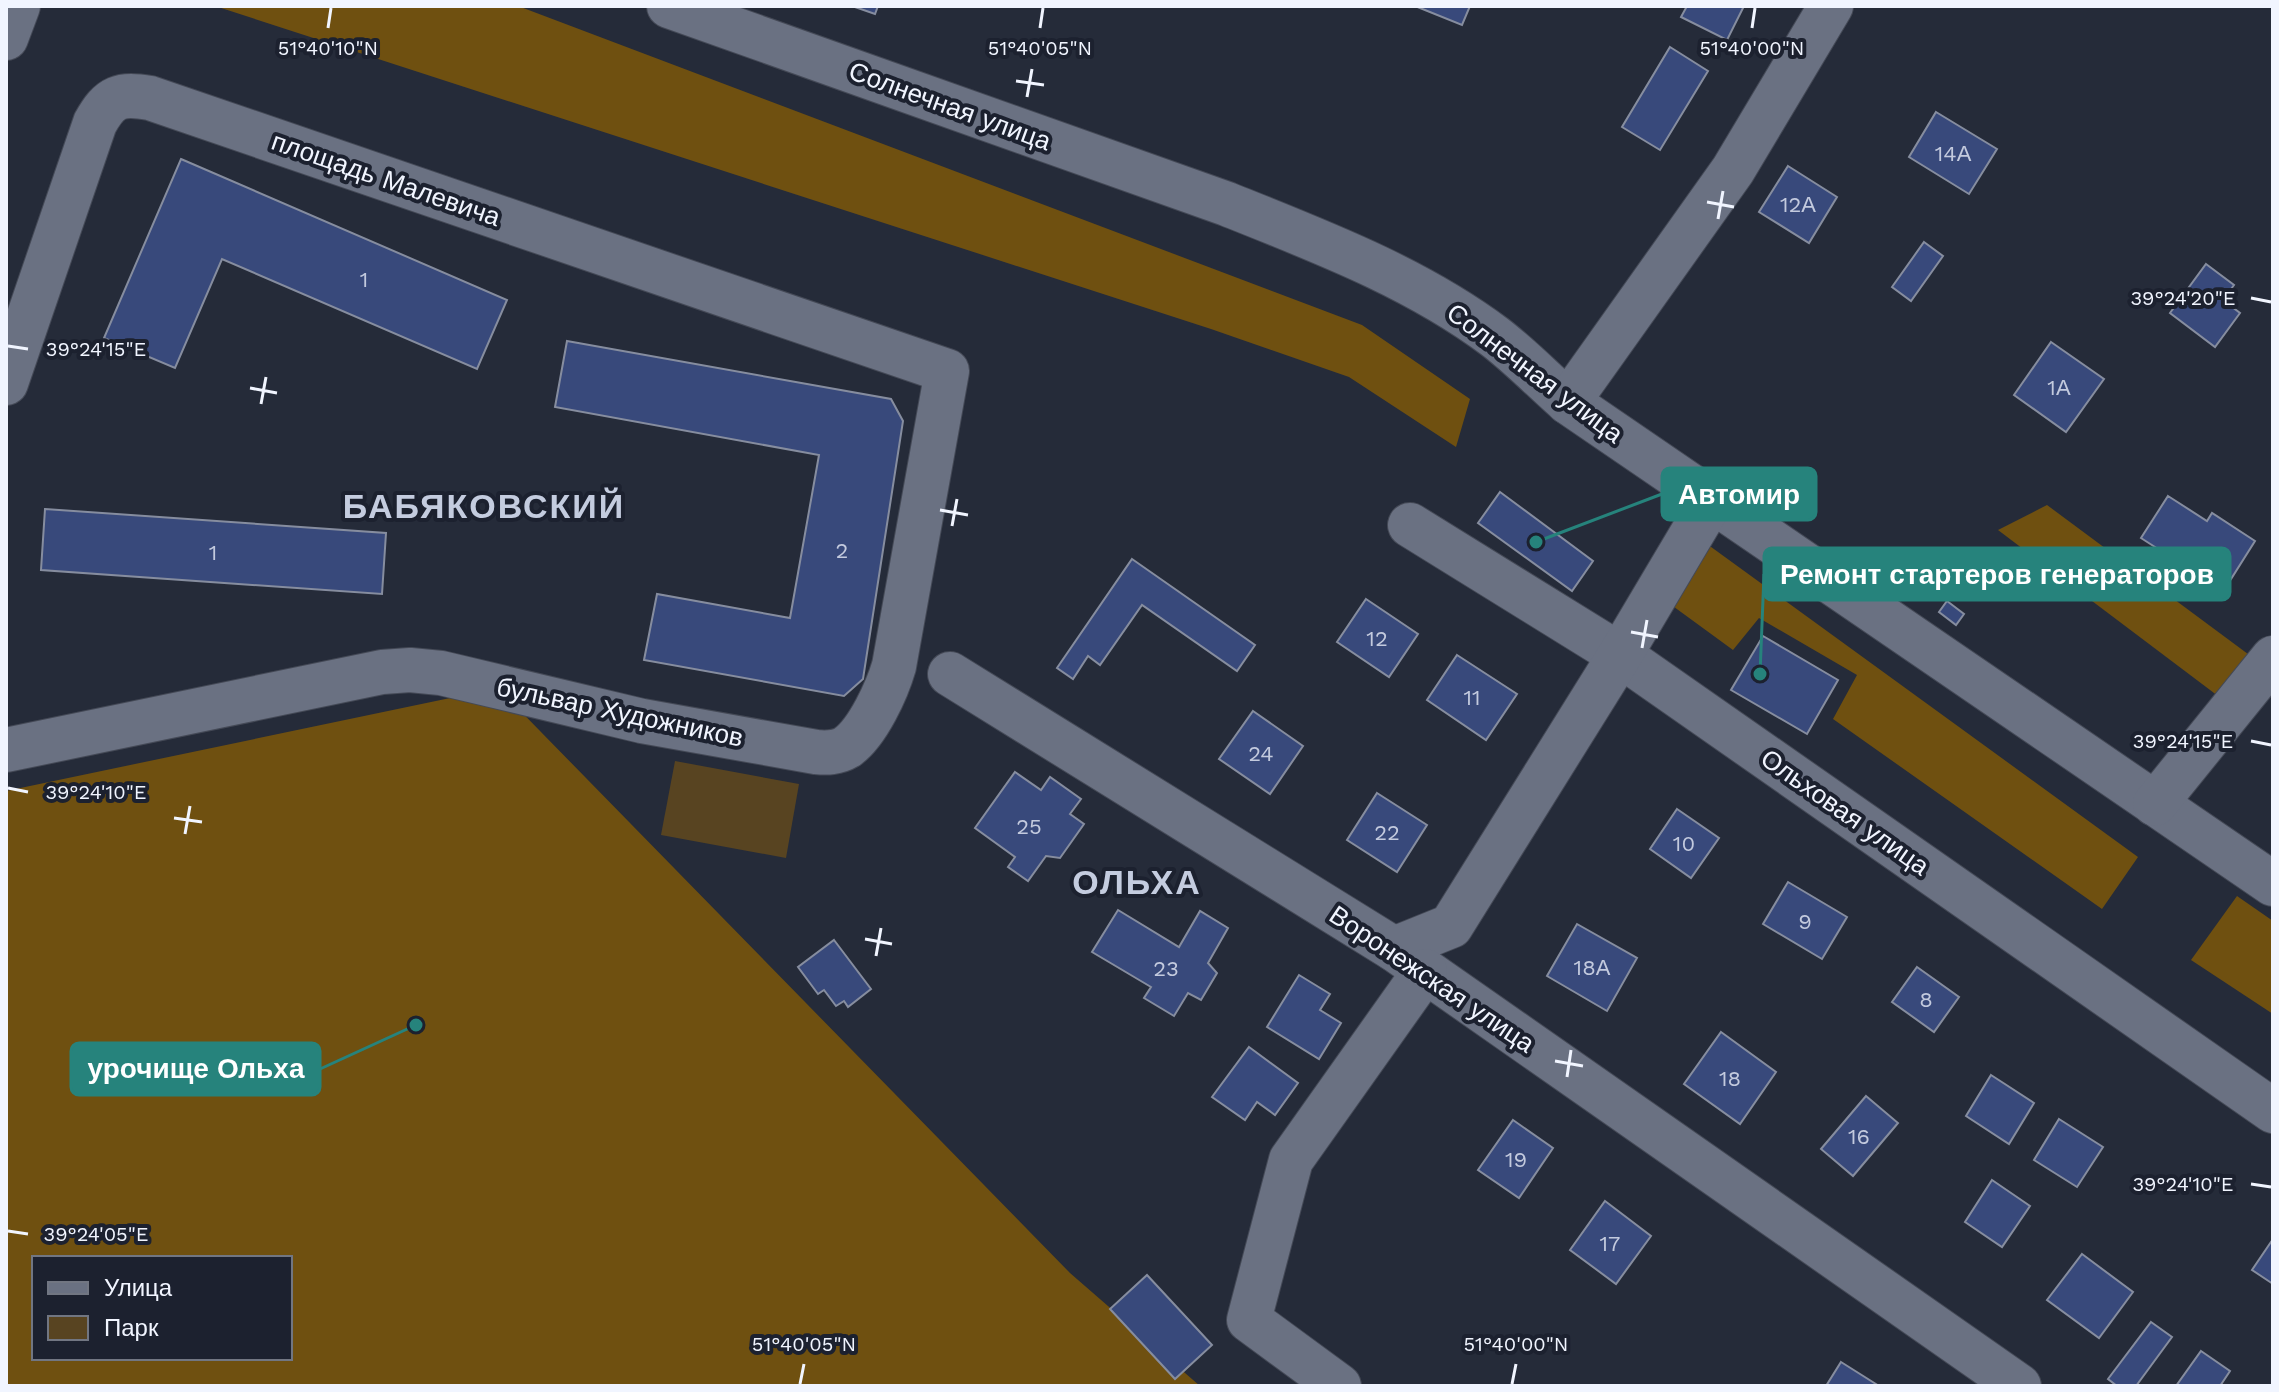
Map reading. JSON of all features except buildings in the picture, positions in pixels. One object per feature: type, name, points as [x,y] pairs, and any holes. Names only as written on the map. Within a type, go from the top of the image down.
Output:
[{"type":"street","name":"Солнечная улица","points":[[669,6],[1227,204],[1405,280],[1495,337],[1568,402],[2273,884]]},
{"type":"street","points":[[1568,402],[1733,170],[1831,6]]},
{"type":"street","name":"площадь Малевича","points":[[6,383],[95,123],[104,106],[119,96],[133,95],[150,98],[947,371]]},
{"type":"street","name":"бульвар Художников","points":[[6,750],[382,672],[410,670],[441,673],[642,721],[833,753],[848,746],[887,691],[947,371]]},
{"type":"street","points":[[1339,1386],[1249,1320],[1291,1160],[1410,960],[1451,926],[1620,655],[1712,500]]},
{"type":"street","name":"Ольховая улица","points":[[1410,525],[1620,655],[2273,1111]]},
{"type":"street","points":[[2155,804],[2273,658]]},
{"type":"street","name":"Воронежская улица","points":[[950,674],[1410,960],[2019,1386]]},
{"type":"green space","points":[[675,761],[799,784],[786,858],[661,835]]},
{"type":"shaded area","points":[[215,6],[518,6],[1362,325],[1470,399],[1456,447],[1349,377],[1211,329]]},
{"type":"shaded area","points":[[2047,505],[2252,657],[2218,696],[1998,530]]},
{"type":"shaded area","points":[[1707,544],[2138,857],[2102,909],[1833,719],[1857,675],[1759,618],[1733,650],[1670,604]]},
{"type":"shaded area","points":[[498,688],[1070,1273],[1200,1386],[6,1386],[6,791]]},
{"type":"shaded area","points":[[2237,896],[2273,921],[2273,1014],[2191,960]]},
{"type":"place","name":"Автомир","points":[[1536,542]]},
{"type":"place","name":"Ремонт стартеров генераторов","points":[[1760,674]]},
{"type":"place","name":"урочище Ольха","points":[[416,1025]]},
{"type":"district","name":"БАБЯКОВСКИЙ","points":[[484,506]]},
{"type":"district","name":"ОЛЬХА","points":[[1137,882]]}]
